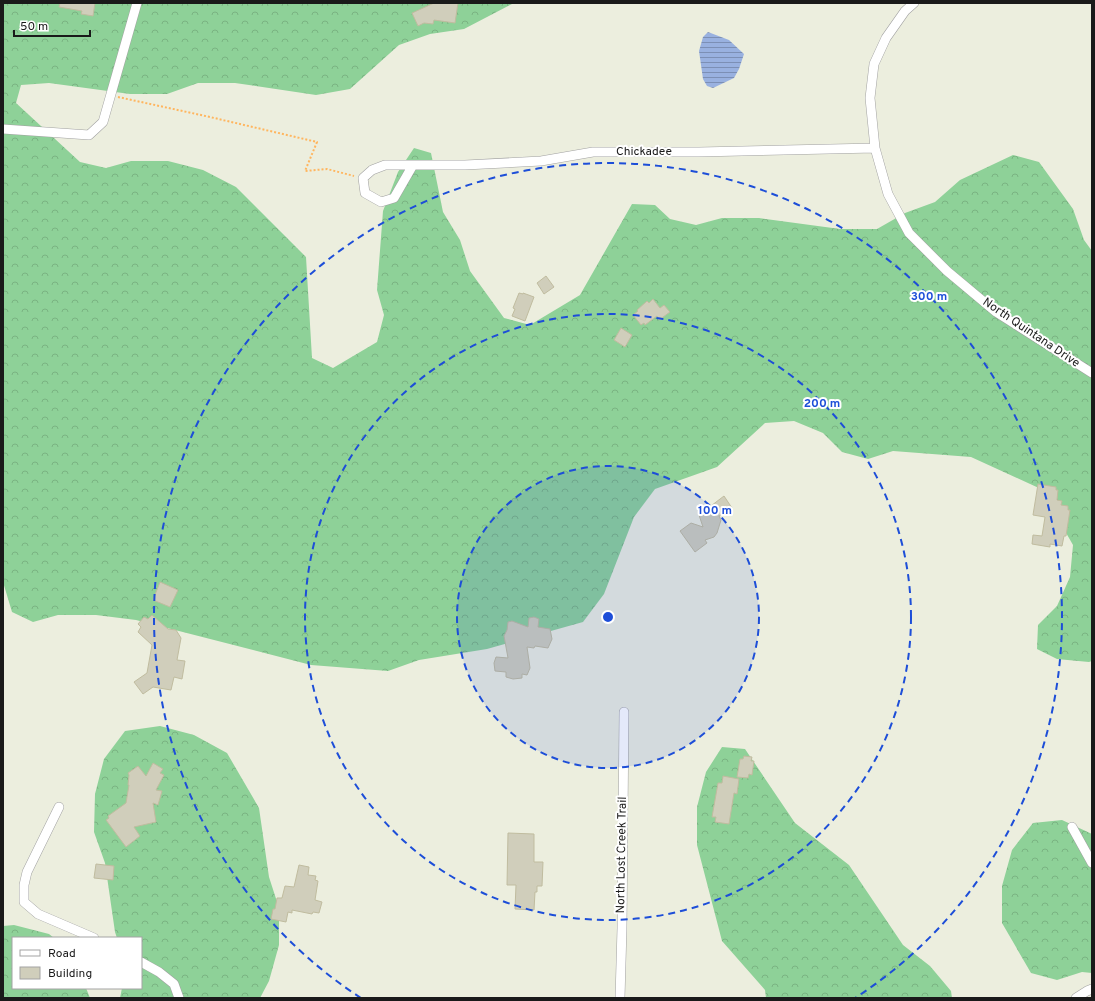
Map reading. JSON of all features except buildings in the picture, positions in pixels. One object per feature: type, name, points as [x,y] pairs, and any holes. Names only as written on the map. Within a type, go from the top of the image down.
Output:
[{"type":"street","points":[[3,129],[89,134],[103,122],[137,3]]},
{"type":"street","name":"North Quintana Drive","points":[[914,3],[905,11],[886,38],[874,64],[870,98],[875,148],[888,194],[909,233],[947,271],[996,312],[1092,373]]},
{"type":"street","name":"Chickadee","points":[[363,178],[372,170],[385,165],[465,165],[542,161],[593,152],[707,152],[875,148]]},
{"type":"street","points":[[363,178],[365,193],[381,202],[394,198],[413,165]]},
{"type":"street","name":"North Lost Creek Trail","points":[[620,998],[624,712]]},
{"type":"street","points":[[59,807],[27,872],[24,885],[24,902],[38,914],[92,937]]},
{"type":"street","points":[[1072,828],[1092,863]]},
{"type":"street","points":[[142,963],[159,972],[174,984],[179,998]]},
{"type":"street","points":[[1076,998],[1092,989]]},
{"type":"path","points":[[111,96],[202,115],[317,142],[305,171],[327,169],[363,178]]},
{"type":"green space","points":[[3,3],[514,3],[464,29],[430,34],[399,45],[350,89],[316,95],[235,83],[198,83],[167,94],[130,94],[49,83],[21,85],[16,103],[80,162],[106,168],[131,161],[168,161],[203,170],[236,187],[306,257],[312,358],[333,368],[377,342],[384,315],[377,290],[383,211],[398,172],[414,148],[431,153],[443,212],[460,240],[470,271],[504,318],[530,325],[580,295],[632,204],[655,205],[670,219],[696,225],[722,218],[759,218],[840,229],[877,229],[905,213],[935,202],[960,180],[1013,155],[1039,162],[1073,209],[1084,240],[1092,251],[1092,661],[1057,659],[1037,649],[1038,625],[1057,606],[1070,577],[1073,545],[1041,489],[971,457],[893,451],[868,459],[842,452],[823,433],[794,421],[765,423],[717,467],[655,489],[634,517],[604,594],[583,622],[487,649],[419,660],[388,671],[311,665],[136,620],[96,615],[58,615],[33,622],[12,612],[3,582]]},
{"type":"green space","points":[[160,726],[194,735],[227,753],[259,808],[269,877],[279,908],[279,945],[269,981],[260,998],[120,998],[122,989],[142,989],[142,937],[117,937],[105,863],[94,832],[95,794],[104,759],[125,731]]},
{"type":"green space","points":[[722,747],[745,749],[795,823],[849,865],[903,945],[930,966],[951,991],[952,998],[766,998],[765,990],[722,941],[697,845],[697,807],[706,772]]},
{"type":"green space","points":[[1062,820],[1092,834],[1092,973],[1082,972],[1057,980],[1031,973],[1002,923],[1002,886],[1012,850],[1033,823]]},
{"type":"green space","points":[[14,925],[49,934],[53,937],[12,937],[12,989],[86,989],[90,998],[3,998],[3,926]]},
{"type":"water","points":[[708,32],[729,40],[744,54],[734,78],[713,88],[707,86],[703,79],[699,51],[703,37]]}]
